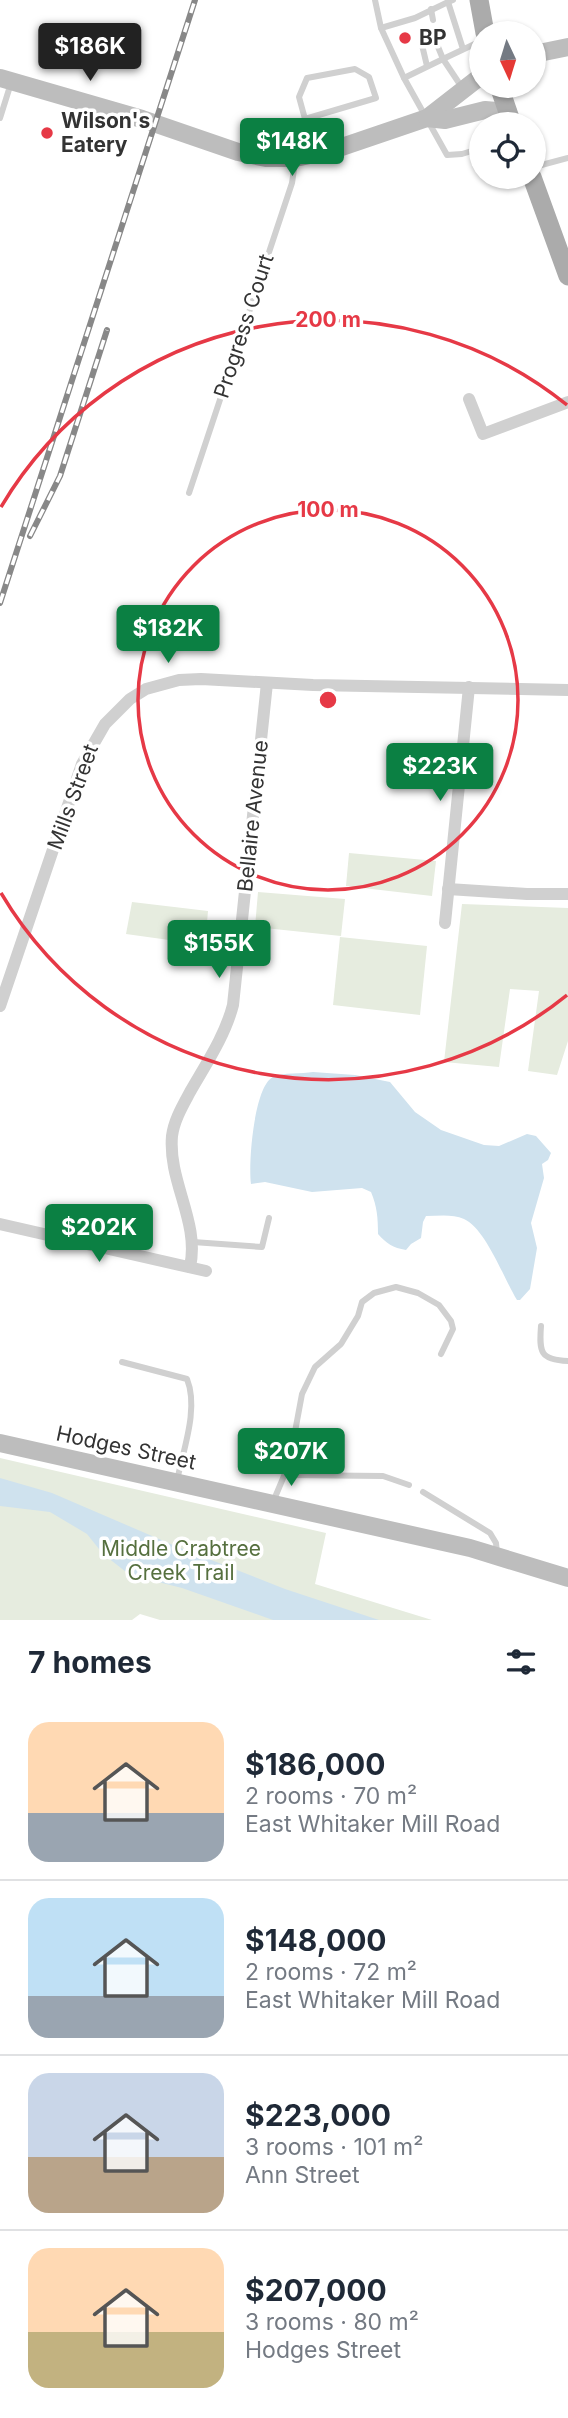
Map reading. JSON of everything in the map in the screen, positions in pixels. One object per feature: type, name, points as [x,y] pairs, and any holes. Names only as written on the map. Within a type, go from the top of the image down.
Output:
[{"type":"main road","points":[[479,0],[483,21]]},
{"type":"main road","points":[[546,52],[568,47]]},
{"type":"main road","points":[[6,80],[142,119],[238,152],[266,158],[295,158],[315,154],[427,118],[469,87]]},
{"type":"main road","points":[[427,118],[445,120],[469,114]]},
{"type":"main road","points":[[536,189],[568,276]]},
{"type":"main road","name":"Hodges Street","points":[[0,1443],[497,1555],[568,1578]]},
{"type":"street","points":[[469,399],[483,434],[568,402]]},
{"type":"street","name":"Mills Street","points":[[0,1006],[82,764],[104,724],[130,699],[146,689],[161,684],[201,679],[568,690]]},
{"type":"street","name":"Bellaire Avenue","points":[[190,1267],[192,1229],[178,1187],[172,1137],[182,1107],[226,1026],[233,1005],[267,683]]},
{"type":"street","points":[[445,923],[469,687]]},
{"type":"street","points":[[448,888],[568,894]]},
{"type":"street","points":[[0,1224],[206,1271]]},
{"type":"lane","points":[[375,0],[381,28],[404,78],[447,155],[469,152]]},
{"type":"lane","points":[[381,28],[416,21],[431,9],[450,1],[463,49]]},
{"type":"lane","points":[[431,9],[433,20]]},
{"type":"lane","points":[[436,42],[443,59],[464,91]]},
{"type":"lane","points":[[422,45],[427,66]]},
{"type":"lane","points":[[404,78],[469,46]]},
{"type":"lane","points":[[305,119],[376,98],[369,77],[355,69],[307,78],[299,97],[305,119],[315,154]]},
{"type":"lane","points":[[0,118],[6,80]]},
{"type":"lane","name":"Progress Court","points":[[189,493],[292,183],[295,158]]},
{"type":"lane","points":[[546,164],[568,158]]},
{"type":"lane","points":[[193,1242],[262,1247],[269,1218]]},
{"type":"lane","points":[[272,1504],[289,1464],[302,1394],[315,1367],[341,1343],[358,1316],[362,1302],[374,1293],[396,1287],[418,1293],[439,1305],[451,1321],[453,1329],[441,1354]]},
{"type":"lane","points":[[541,1326],[539,1347],[542,1354],[553,1361],[568,1361]]},
{"type":"lane","points":[[122,1362],[187,1379],[191,1389],[190,1417],[176,1483]]},
{"type":"lane","points":[[285,1475],[383,1476],[410,1485]]},
{"type":"lane","points":[[423,1492],[490,1533],[496,1544],[497,1555]]},
{"type":"green space","points":[[349,853],[436,861],[432,896],[346,886]]},
{"type":"green space","points":[[258,892],[345,899],[341,936],[255,927]]},
{"type":"green space","points":[[132,902],[208,911],[205,945],[126,934]]},
{"type":"green space","points":[[462,904],[568,908],[568,1041],[557,1075],[528,1071],[539,991],[510,989],[499,1067],[444,1062]]},
{"type":"green space","points":[[340,937],[427,946],[420,1015],[333,1005]]},
{"type":"green space","name":"Middle Crabtree Creek Trail","points":[[0,1458],[326,1533],[315,1584],[432,1620],[160,1620],[140,1614],[132,1620],[0,1620]]},
{"type":"water","points":[[313,1072],[355,1075],[390,1082],[415,1112],[441,1130],[484,1145],[499,1146],[527,1134],[536,1136],[551,1153],[548,1160],[542,1164],[544,1178],[531,1223],[537,1248],[530,1289],[520,1300],[517,1300],[480,1233],[460,1217],[426,1216],[421,1238],[406,1250],[390,1245],[378,1234],[373,1197],[371,1192],[362,1188],[312,1192],[265,1182],[251,1184],[250,1160],[254,1126],[266,1083],[277,1075]]},
{"type":"water","points":[[0,1478],[52,1493],[285,1589],[379,1620],[273,1620],[182,1588],[130,1575],[103,1554],[87,1534],[50,1512],[0,1506]]},
{"type":"railway","points":[[0,603],[195,0]]},
{"type":"railway","points":[[30,536],[60,476],[107,330]]},
{"type":"place","name":"BP","points":[[405,38]]},
{"type":"place","name":"Wilson's Eatery","points":[[47,133]]}]
